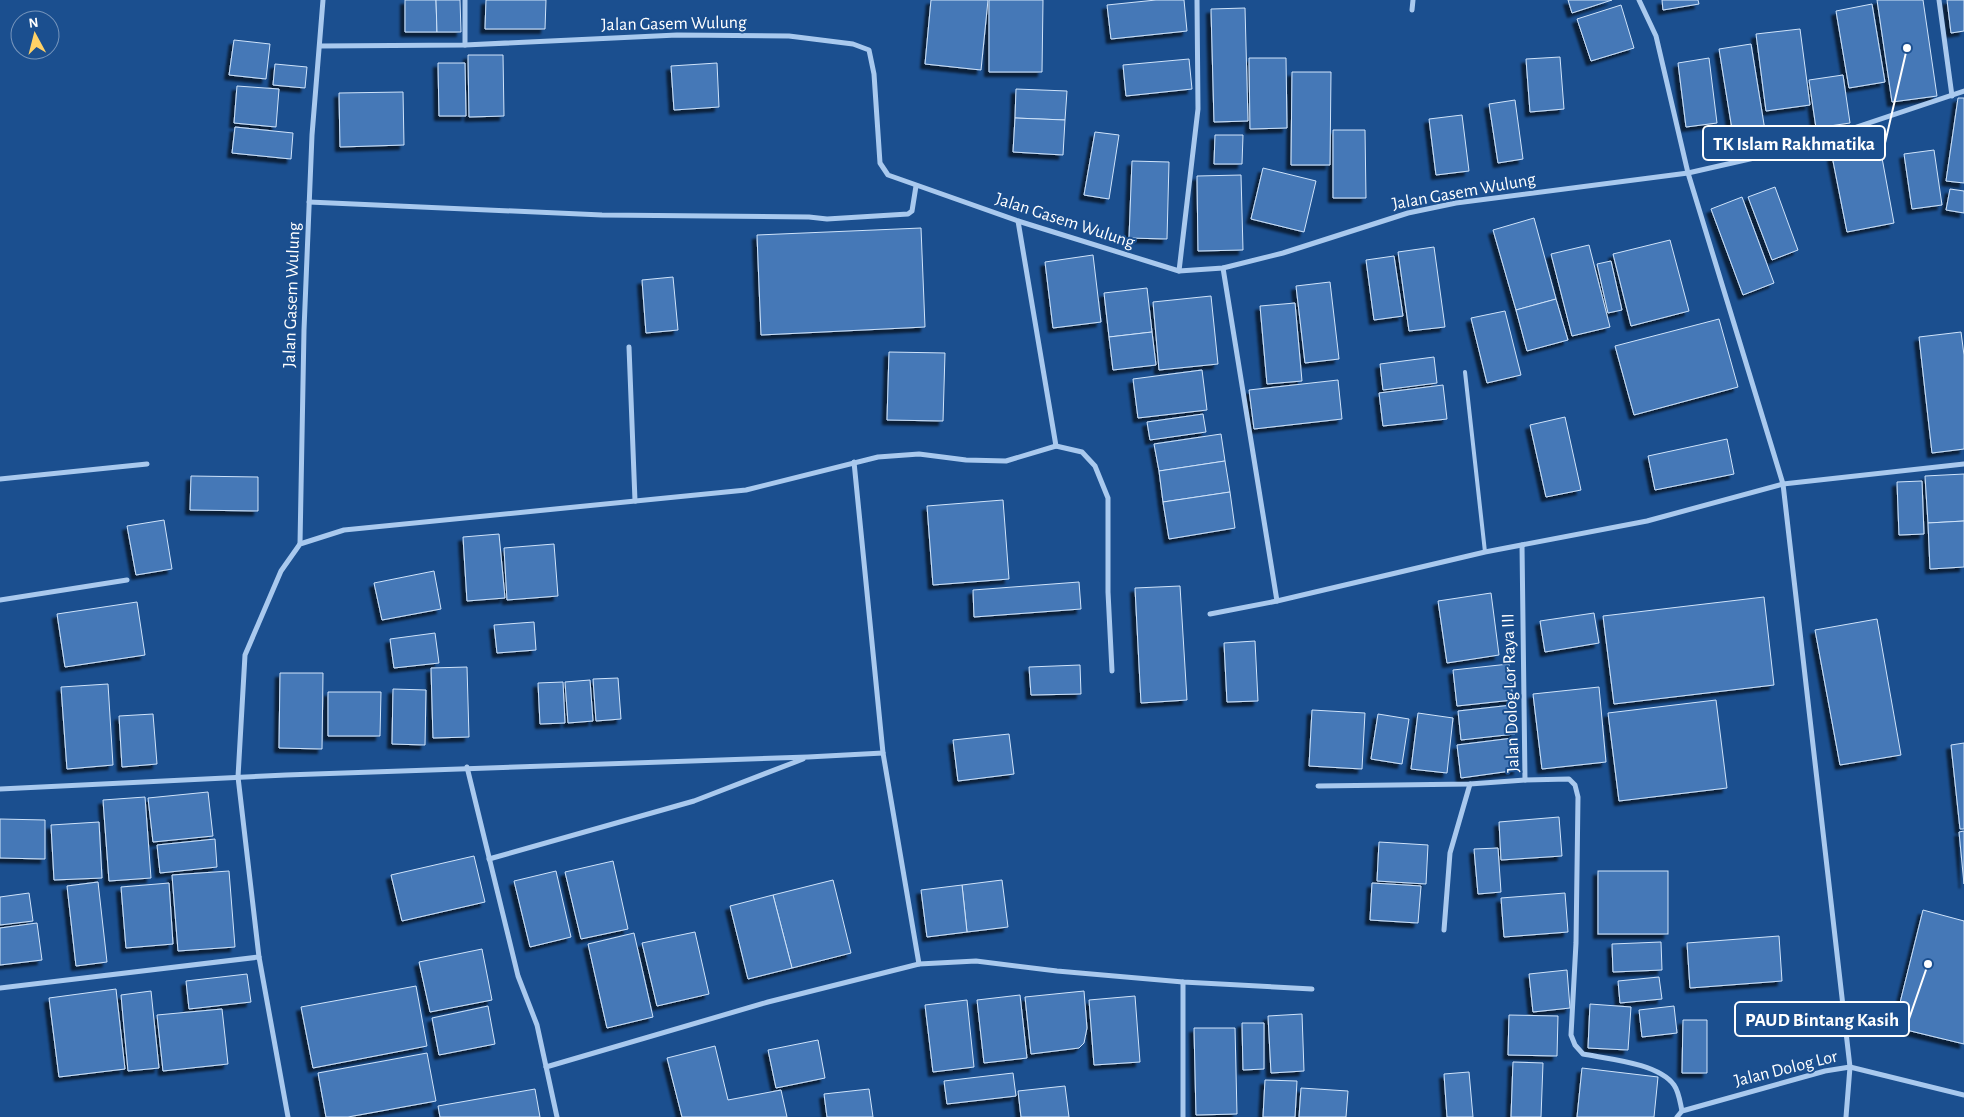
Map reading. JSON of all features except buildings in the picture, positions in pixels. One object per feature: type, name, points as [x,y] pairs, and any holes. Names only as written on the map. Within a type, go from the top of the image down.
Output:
[{"type":"street","name":"Jalan Gasem Wulung","points":[[300,544],[304,330],[309,202],[312,135],[323,0]]},
{"type":"street","points":[[464,45],[465,0]]},
{"type":"street","points":[[1179,271],[1198,109],[1197,0]]},
{"type":"street","points":[[1412,10],[1413,0]]},
{"type":"street","points":[[1639,0],[1656,36],[1688,173],[1783,484],[1850,1067],[1846,1117]]},
{"type":"street","points":[[1938,0],[1952,96]]},
{"type":"street","name":"Jalan Gasem Wulung","points":[[320,46],[464,45],[678,35],[789,36],[853,44],[869,50],[874,74],[880,163],[888,175],[1018,221],[1179,271],[1223,268],[1284,253],[1408,213],[1456,203],[1688,173],[1785,152],[1964,91]]},
{"type":"street","points":[[309,202],[602,215],[809,216],[827,219],[908,214],[912,211],[916,186]]},
{"type":"street","points":[[1018,221],[1056,446]]},
{"type":"street","points":[[1223,268],[1277,601]]},
{"type":"street","points":[[629,347],[635,501]]},
{"type":"street","points":[[288,1117],[259,957],[238,777],[245,655],[281,571],[300,544],[344,530],[746,490],[878,457],[919,454],[966,460],[1006,461],[1056,446],[1082,452],[1089,459],[1095,466],[1108,498],[1108,592],[1112,672]]},
{"type":"street","points":[[854,462],[883,753],[919,964]]},
{"type":"street","points":[[0,480],[147,464]]},
{"type":"street","points":[[1210,614],[1277,601],[1486,552],[1647,521],[1783,484],[1964,464]]},
{"type":"street","name":"Jalan Dolog Lor Raya III","points":[[1522,545],[1525,780],[1569,779],[1575,785],[1578,797],[1576,943],[1570,1035],[1575,1046],[1583,1054],[1654,1069],[1673,1084],[1679,1096],[1682,1111]]},
{"type":"street","points":[[0,600],[127,580]]},
{"type":"street","points":[[0,789],[467,767],[883,753]]},
{"type":"street","points":[[489,859],[694,801],[808,757]]},
{"type":"street","points":[[467,767],[518,976],[537,1025],[557,1117]]},
{"type":"street","points":[[1318,786],[1470,784],[1525,780]]},
{"type":"street","points":[[1444,930],[1450,854],[1470,784]]},
{"type":"street","points":[[0,988],[259,957]]},
{"type":"street","points":[[546,1066],[768,1002],[919,964],[976,961],[1057,971],[1183,982],[1312,989]]},
{"type":"street","points":[[1183,982],[1183,1117]]},
{"type":"street","name":"Jalan Dolog Lor","points":[[1682,1111],[1825,1071],[1850,1067],[1964,1095]]},
{"type":"street","points":[[1677,1117],[1682,1111]]},
{"type":"lane","points":[[1466,372],[1486,552]]},
{"type":"place","name":"TK Islam Rakhmatika","points":[[1907,48]]},
{"type":"place","name":"PAUD Bintang Kasih","points":[[1928,964]]}]
